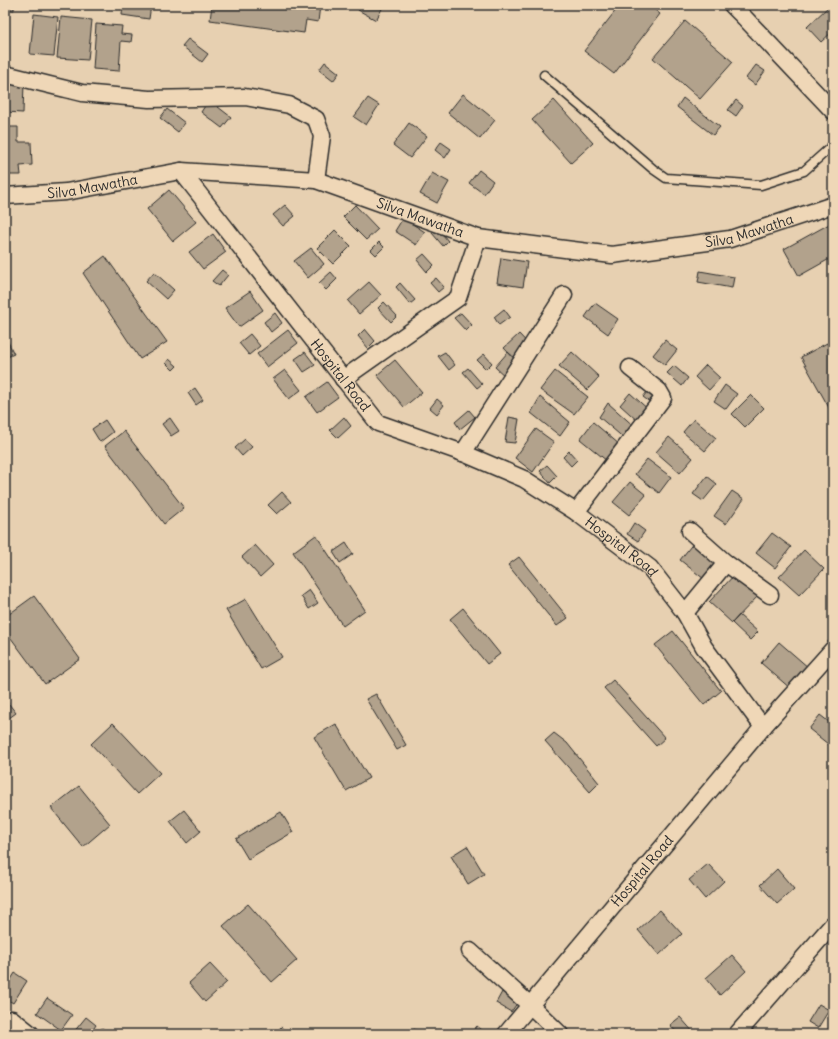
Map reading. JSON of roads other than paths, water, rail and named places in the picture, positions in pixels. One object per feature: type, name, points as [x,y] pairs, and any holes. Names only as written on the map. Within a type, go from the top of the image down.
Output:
[{"type":"street","points":[[732,5],[833,111]]},
{"type":"street","points":[[5,74],[82,93],[149,99],[245,97],[289,105],[316,119],[322,136],[316,180]]},
{"type":"street","name":"Silva Mawatha","points":[[5,196],[66,192],[181,172],[316,180],[478,238],[612,255],[730,239],[833,205]]},
{"type":"street","name":"Hospital Road","points":[[181,172],[378,423],[463,453],[524,479],[576,512],[650,568],[685,613],[704,647],[763,727],[506,1034]]},
{"type":"street","points":[[343,378],[458,298],[478,238]]},
{"type":"street","points":[[463,453],[564,295]]},
{"type":"street","points":[[576,512],[663,398],[659,391],[630,368]]},
{"type":"street","points":[[690,530],[726,564],[770,595]]},
{"type":"street","points":[[685,613],[726,564]]},
{"type":"street","points":[[763,727],[833,649]]},
{"type":"street","points":[[737,1034],[833,924]]},
{"type":"street","points":[[470,951],[560,1034]]},
{"type":"street","points":[[12,1019],[31,1034]]},
{"type":"lane","points":[[544,75],[653,170],[666,178],[761,185],[804,171],[833,145]]}]
